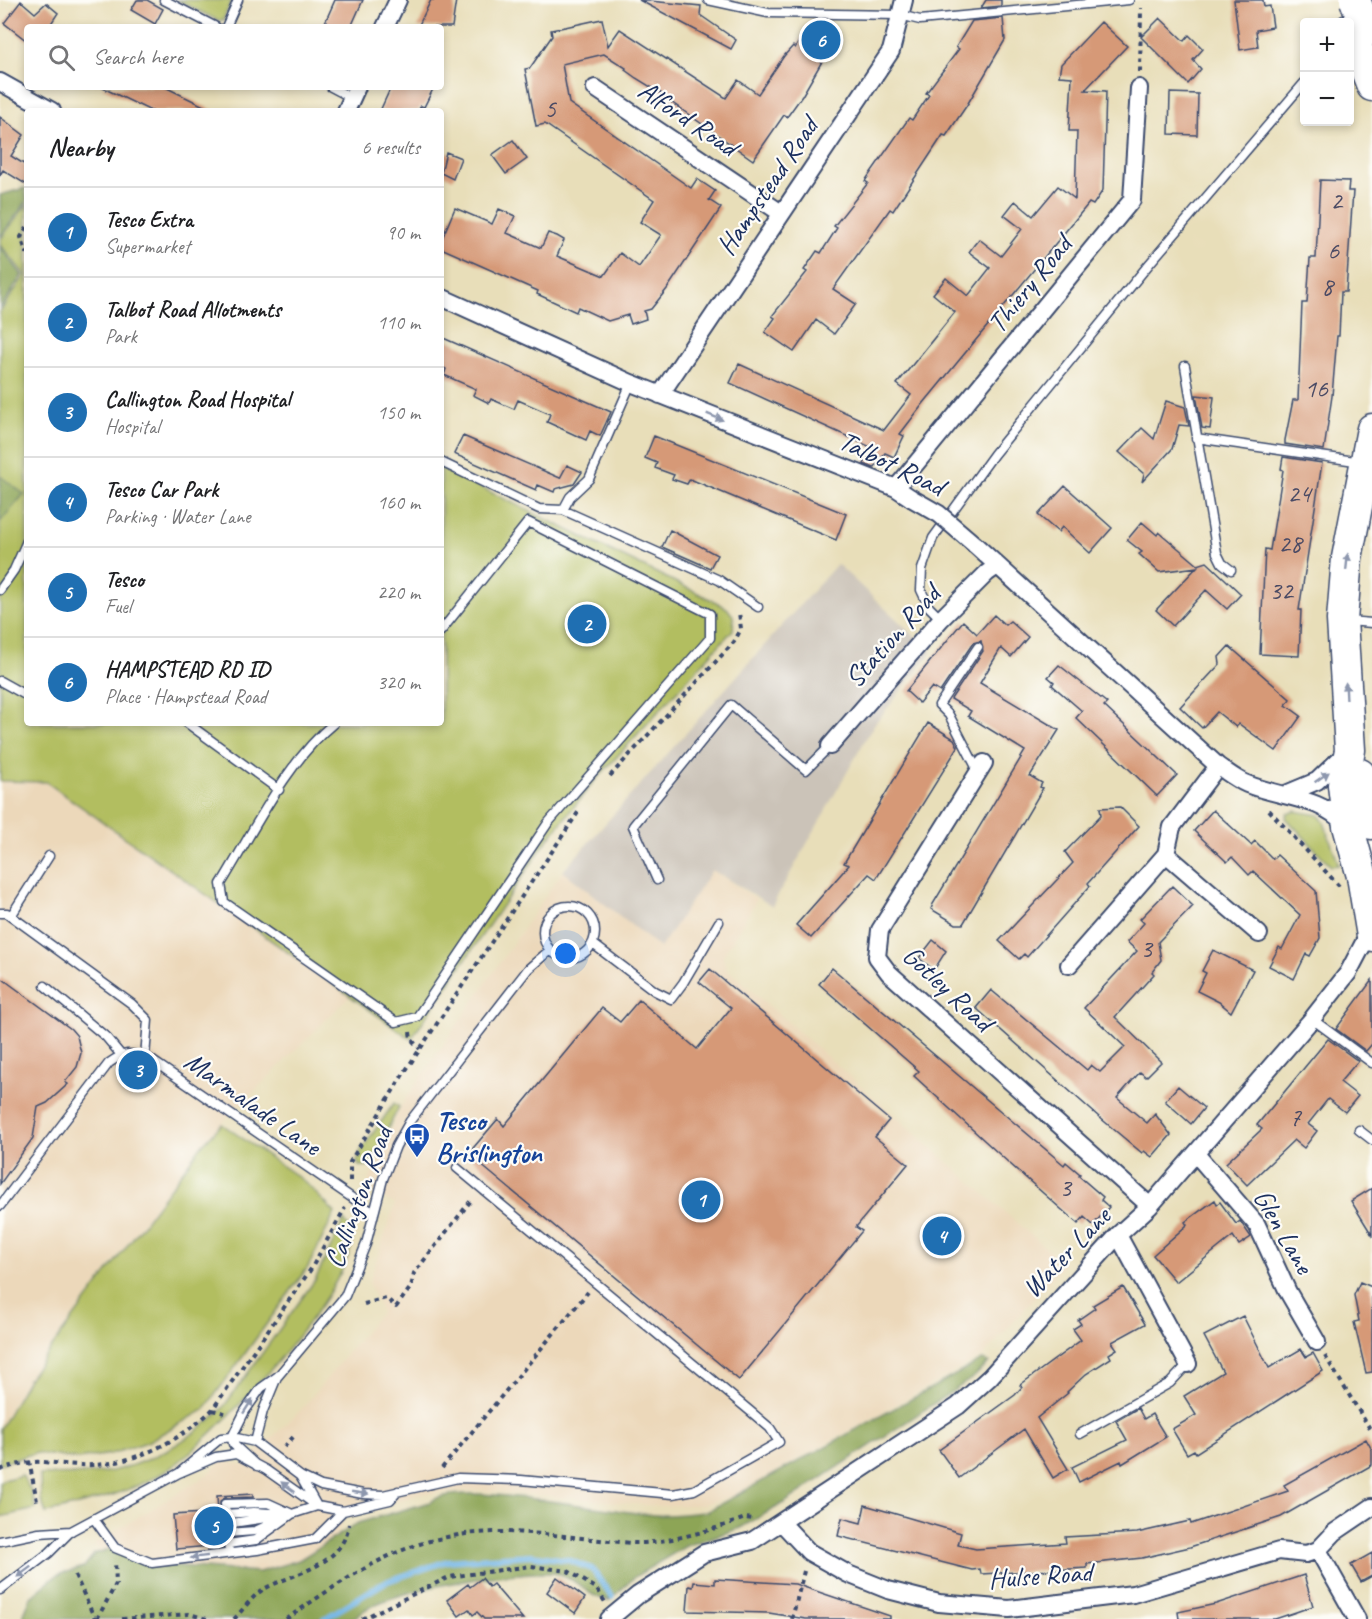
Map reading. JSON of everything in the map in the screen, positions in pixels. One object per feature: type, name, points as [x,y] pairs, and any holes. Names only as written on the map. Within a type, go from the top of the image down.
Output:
[{"type":"highway","points":[[1339,0],[1357,34],[1372,86]]},
{"type":"highway","points":[[1355,0],[1357,34]]},
{"type":"highway","points":[[1371,935],[1362,876],[1360,775],[1350,750],[1342,620],[1347,558],[1372,429]]},
{"type":"street","points":[[386,24],[398,0]]},
{"type":"street","name":"Hampstead Road","points":[[660,395],[780,213],[891,51],[902,8]]},
{"type":"street","points":[[0,82],[47,108]]},
{"type":"street","name":"Alford Road","points":[[595,88],[780,213]]},
{"type":"street","name":"Thiery Road","points":[[896,488],[1132,200],[1139,88]]},
{"type":"street","name":"Talbot Road","points":[[444,298],[631,384],[896,488],[939,514],[974,544],[1218,766],[1244,783],[1286,794],[1360,825]]},
{"type":"street","name":"Station Road","points":[[830,746],[941,619],[997,566]]},
{"type":"street","points":[[1286,794],[1317,781],[1350,750]]},
{"type":"street","points":[[1069,965],[1166,854],[1172,827],[1218,766]]},
{"type":"street","name":"Gotley Road","points":[[981,767],[880,930],[877,957],[889,973],[1150,1206]]},
{"type":"street","points":[[1166,854],[1258,934]]},
{"type":"street","name":"Water Lane","points":[[613,1616],[638,1595],[704,1553],[752,1541],[958,1406],[990,1377],[1118,1235],[1150,1206],[1196,1154],[1312,1019],[1348,973],[1371,935]]},
{"type":"street","name":"Glen Lane","points":[[1196,1154],[1257,1225],[1288,1292],[1317,1342]]},
{"type":"street","points":[[1118,1235],[1188,1364]]},
{"type":"street","points":[[1357,1619],[1318,1551],[1335,1532],[1372,1507]]},
{"type":"street","name":"Hulse Road","points":[[781,1522],[809,1552],[848,1574],[888,1590],[939,1603],[1009,1609],[1133,1594],[1279,1551],[1306,1554],[1318,1551]]},
{"type":"lane","points":[[164,0],[210,24]]},
{"type":"lane","points":[[227,24],[238,0]]},
{"type":"lane","points":[[708,0],[768,13],[902,8],[920,20],[1129,0]]},
{"type":"lane","points":[[1357,34],[1370,0]]},
{"type":"lane","points":[[338,90],[352,96]]},
{"type":"lane","points":[[941,619],[929,608],[921,590],[922,569],[933,538],[994,454],[1150,263],[1300,90]]},
{"type":"lane","points":[[1185,366],[1217,553],[1222,563],[1231,570]]},
{"type":"lane","points":[[563,510],[570,497],[589,479],[631,384]]},
{"type":"lane","points":[[1196,438],[1365,463]]},
{"type":"lane","points":[[444,463],[539,509],[563,510],[719,580],[758,607]]},
{"type":"lane","points":[[533,524],[539,509]]},
{"type":"lane","points":[[330,726],[318,736],[279,790],[221,884],[224,902],[396,1022],[417,1017],[548,824],[710,638],[710,614],[528,522],[444,627]]},
{"type":"lane","points":[[0,590],[14,570],[24,548]]},
{"type":"lane","points":[[1342,620],[1372,623]]},
{"type":"lane","points":[[978,647],[939,705],[949,715],[981,767]]},
{"type":"lane","points":[[0,681],[24,694]]},
{"type":"lane","points":[[657,880],[633,826],[731,705],[806,770],[830,746]]},
{"type":"lane","points":[[191,726],[279,790]]},
{"type":"lane","points":[[11,916],[49,856]]},
{"type":"lane","points":[[568,905],[581,908],[592,918],[596,936],[588,951],[575,958],[565,958],[550,950],[543,936],[547,918],[553,911],[568,905]]},
{"type":"lane","points":[[0,913],[11,916],[132,1004],[148,1020],[145,1057]]},
{"type":"lane","points":[[593,944],[655,991],[671,999],[683,983],[718,922]]},
{"type":"lane","name":"Callington Road","points":[[278,1376],[345,1296],[366,1244],[396,1146],[410,1121],[528,969],[550,950]]},
{"type":"lane","points":[[0,1206],[101,1072],[121,1055],[106,1037],[45,986]]},
{"type":"lane","points":[[1312,1019],[1372,1063]]},
{"type":"lane","name":"Marmalade Lane","points":[[121,1055],[135,1052],[145,1057],[374,1213]]},
{"type":"lane","points":[[1359,1130],[1372,1140]]},
{"type":"lane","points":[[179,1473],[221,1438],[232,1437],[255,1442],[300,1476],[321,1486],[363,1494],[383,1495],[458,1478],[489,1478],[673,1494],[694,1490],[780,1442],[771,1428],[457,1168]]},
{"type":"lane","points":[[1080,1434],[1170,1383],[1188,1364]]},
{"type":"lane","points":[[257,1466],[233,1444],[232,1437],[245,1411],[261,1388],[278,1376]]},
{"type":"lane","points":[[255,1442],[262,1411],[278,1376]]},
{"type":"lane","points":[[0,1590],[48,1553],[71,1531],[179,1473],[216,1457],[236,1454],[317,1506],[343,1511],[390,1500],[399,1491]]},
{"type":"lane","points":[[300,1476],[317,1506]]},
{"type":"lane","points":[[228,1548],[225,1504],[268,1503],[292,1514]]},
{"type":"lane","points":[[226,1524],[292,1514],[317,1506]]},
{"type":"lane","points":[[228,1548],[315,1539],[343,1511]]},
{"type":"lane","points":[[94,1519],[115,1548],[152,1563],[256,1540],[292,1514]]},
{"type":"lane","points":[[0,1541],[39,1533],[71,1531]]},
{"type":"path","points":[[1139,88],[1141,0]]},
{"type":"path","points":[[1244,783],[1371,935]]},
{"type":"path","points":[[411,1039],[420,1049]]},
{"type":"path","points":[[364,1304],[386,1298],[396,1307],[411,1287],[414,1273],[482,1187]]},
{"type":"path","points":[[429,1484],[596,1283]]},
{"type":"path","points":[[1317,1342],[1372,1432]]},
{"type":"path","points":[[282,1450],[295,1435]]},
{"type":"path","points":[[0,1470],[29,1461],[37,1501]]},
{"type":"path","points":[[285,1619],[380,1558],[439,1539],[506,1531],[636,1543],[687,1535],[745,1518],[781,1522]]},
{"type":"path","points":[[234,1619],[262,1590],[315,1567],[327,1559],[339,1548],[346,1536],[348,1519]]},
{"type":"path","points":[[96,1619],[116,1584],[115,1548]]},
{"type":"path","points":[[792,1619],[809,1552]]},
{"type":"path","points":[[362,1619],[448,1577],[531,1566],[568,1571],[596,1588],[613,1616]]},
{"type":"path","points":[[75,1575],[96,1619]]},
{"type":"path","points":[[122,1619],[189,1614],[207,1619]]},
{"type":"shaded area","points":[[837,564],[932,652],[873,726],[772,906],[712,870],[660,948],[563,871]]},
{"type":"shaded area","points":[[0,781],[46,782],[350,996],[200,1145],[27,1378],[0,1425]]},
{"type":"shaded area","points":[[712,870],[757,899],[723,956],[726,968],[1064,1264],[983,1356],[732,1496],[702,1505],[659,1506],[482,1490],[420,1494],[344,1517],[335,1540],[315,1558],[239,1580],[124,1573],[94,1544],[201,1479],[223,1461],[243,1465],[302,1409],[381,1312],[369,1283],[395,1204],[366,1188],[401,1106],[563,871],[660,947]]},
{"type":"green space","points":[[177,0],[232,0],[223,20],[217,20]]},
{"type":"green space","points":[[24,188],[24,205],[0,237],[0,195]]},
{"type":"green space","points":[[24,208],[24,274],[0,244],[0,240]]},
{"type":"green space","points":[[0,246],[22,275],[0,309]]},
{"type":"green space","points":[[24,276],[24,726],[444,726],[444,469],[716,602],[727,608],[734,617],[733,630],[592,784],[546,842],[411,1039],[46,782],[0,781],[0,312]]},
{"type":"green space","points":[[0,476],[24,494],[0,522]]},
{"type":"green space","points":[[1295,811],[1319,815],[1324,822],[1339,865],[1331,866],[1286,818],[1287,814]]},
{"type":"green space","points":[[394,1103],[399,1107],[371,1162],[368,1166],[359,1166],[357,1161],[361,1150]]},
{"type":"green space","points":[[222,1124],[305,1182],[335,1213],[308,1267],[204,1410],[147,1442],[111,1454],[78,1459],[35,1453],[0,1464],[0,1429],[28,1379],[202,1145]]},
{"type":"green space","points":[[344,1220],[351,1232],[352,1241],[344,1265],[327,1296],[275,1365],[214,1430],[188,1454],[152,1479],[108,1496],[46,1513],[41,1500],[40,1475],[105,1472],[142,1462],[177,1444],[222,1409],[315,1280]]},
{"type":"green space","points":[[982,1360],[989,1362],[974,1377],[784,1503],[740,1528],[686,1546],[636,1576],[610,1600],[595,1596],[561,1575],[534,1573],[479,1579],[417,1591],[389,1599],[367,1609],[354,1619],[24,1619],[24,1613],[31,1597],[57,1575],[84,1567],[94,1554],[112,1548],[152,1564],[259,1572],[299,1560],[358,1523],[446,1496],[502,1495],[655,1515],[706,1512]]},
{"type":"green space","points":[[22,1475],[31,1491],[36,1509],[0,1517],[0,1481]]},
{"type":"building","points":[[137,0],[147,0],[163,9],[155,24],[131,10]]},
{"type":"building","points":[[335,0],[363,0],[352,24],[324,24]]},
{"type":"building","points":[[431,0],[456,0],[452,27],[444,27],[444,24],[419,24]]},
{"type":"building","points":[[639,0],[701,6],[700,15],[736,40],[731,49]]},
{"type":"building","points":[[986,0],[1001,0],[1001,6],[981,8]]},
{"type":"building","points":[[1234,0],[1263,0],[1264,7],[1270,6],[1273,27],[1256,30],[1258,47],[1240,50]]},
{"type":"building","points":[[21,1],[35,13],[46,3],[58,13],[51,24],[24,24],[24,39],[4,23]]},
{"type":"building","points":[[1003,18],[1005,40],[967,105],[946,136],[943,135],[893,211],[890,209],[833,289],[856,304],[834,334],[816,320],[794,352],[765,332],[775,318],[772,316],[807,272],[804,270],[817,251],[821,253],[837,228],[834,226],[868,183],[865,181],[909,118],[912,120],[929,95],[926,93],[959,49],[956,47],[972,21]]},
{"type":"building","points":[[1160,18],[1184,41],[1189,35],[1203,49],[1193,60],[1201,69],[1188,84],[1141,37]]},
{"type":"building","points":[[602,19],[608,46],[620,29],[726,98],[738,80],[758,94],[784,56],[793,46],[795,48],[812,23],[835,39],[802,96],[787,117],[784,115],[753,160],[671,102],[672,100],[636,78],[625,70],[626,68],[604,54],[562,64],[569,103],[691,188],[697,179],[715,191],[709,200],[721,208],[667,289],[651,309],[644,311],[646,319],[631,324],[628,315],[608,321],[578,307],[576,312],[537,294],[538,291],[444,249],[444,234],[455,208],[492,224],[499,209],[515,216],[507,233],[541,248],[548,233],[557,236],[564,240],[557,256],[604,276],[620,253],[639,267],[661,235],[640,222],[654,200],[545,124],[536,126],[525,69],[530,68],[552,36],[551,30]]},
{"type":"building","points":[[1101,22],[1127,46],[1085,90],[1106,91],[1103,190],[1093,205],[1089,203],[923,404],[900,434],[904,436],[894,457],[885,453],[874,468],[864,464],[873,448],[730,383],[739,364],[884,430],[911,395],[897,384],[955,312],[933,294],[946,278],[968,296],[990,268],[969,252],[974,245],[979,239],[1001,256],[1022,229],[1004,215],[1015,201],[1033,216],[1058,186],[1075,199],[1077,131],[1069,131],[1072,77],[1059,76],[1061,64]]},
{"type":"building","points":[[107,90],[171,90],[208,108],[145,108]]},
{"type":"building","points":[[390,90],[432,90],[424,107],[381,108]]},
{"type":"building","points":[[1170,93],[1198,94],[1197,135],[1169,134]]},
{"type":"building","points":[[0,117],[24,135],[11,156],[24,164],[24,183],[3,170],[0,175]]},
{"type":"building","points":[[513,140],[527,159],[506,174],[492,155]]},
{"type":"building","points":[[446,152],[461,158],[453,179],[444,174]]},
{"type":"building","points":[[1320,180],[1349,181],[1348,191],[1353,191],[1346,292],[1341,292],[1339,336],[1337,336],[1332,396],[1324,450],[1285,444],[1293,400],[1298,400],[1302,303],[1307,303],[1310,258],[1316,258]]},
{"type":"building","points":[[444,338],[611,412],[600,436],[590,431],[586,440],[547,422],[550,414],[518,400],[514,409],[491,399],[489,403],[473,395],[476,389],[444,375],[446,369],[444,368]]},
{"type":"building","points":[[1196,395],[1214,397],[1210,429],[1202,428]]},
{"type":"building","points":[[1166,401],[1185,407],[1189,426],[1179,425],[1172,449],[1142,482],[1144,474],[1119,452],[1142,428],[1154,439]]},
{"type":"building","points":[[463,436],[560,478],[567,465],[582,472],[574,484],[555,489],[554,492],[538,485],[536,490],[454,454]]},
{"type":"building","points":[[654,436],[846,514],[836,540],[690,479],[687,484],[672,479],[674,475],[655,468],[657,463],[645,458]]},
{"type":"building","points":[[1283,457],[1322,463],[1299,610],[1301,610],[1299,656],[1260,654],[1265,549],[1270,550]]},
{"type":"building","points":[[1065,486],[1112,528],[1090,553],[1062,527],[1058,532],[1038,515]]},
{"type":"building","points":[[1142,522],[1157,535],[1159,532],[1198,565],[1207,562],[1241,594],[1227,609],[1206,590],[1173,626],[1156,610],[1197,567],[1159,572],[1139,554],[1142,552],[1127,540]]},
{"type":"building","points":[[670,530],[717,555],[710,568],[662,547]]},
{"type":"building","points":[[994,615],[1005,625],[1010,621],[1028,637],[1011,657],[1001,648],[980,683],[1059,730],[1030,776],[1042,783],[1040,787],[1043,788],[963,924],[956,924],[931,909],[1025,751],[968,716],[971,711],[951,699],[983,651],[981,641],[973,643],[940,692],[932,687],[919,703],[906,691],[963,621],[977,634]]},
{"type":"building","points":[[1229,646],[1290,699],[1286,705],[1301,716],[1276,751],[1239,724],[1236,727],[1217,712],[1202,728],[1180,707],[1220,664],[1219,657]]},
{"type":"building","points":[[1059,665],[1107,703],[1104,706],[1177,775],[1157,796],[1076,718],[1082,711],[1052,685],[1054,682],[1048,677]]},
{"type":"building","points":[[928,723],[954,739],[958,747],[876,879],[869,874],[811,938],[796,925],[849,865],[844,863]]},
{"type":"building","points":[[1120,807],[1139,826],[1027,957],[1024,954],[1019,959],[999,941],[1073,863],[1065,852],[1101,815],[1100,808]]},
{"type":"building","points":[[1213,810],[1251,845],[1255,841],[1273,859],[1277,855],[1316,891],[1320,938],[1310,956],[1306,954],[1294,979],[1269,966],[1279,947],[1282,949],[1300,915],[1253,871],[1249,875],[1232,857],[1227,862],[1194,831]]},
{"type":"building","points":[[1172,886],[1193,906],[1158,942],[1161,960],[1152,972],[1154,974],[1115,1017],[1161,1062],[1146,1077],[1140,1072],[1117,1098],[1147,1123],[1155,1114],[1171,1135],[1152,1157],[1144,1151],[1142,1153],[1099,1117],[976,1008],[991,990],[1087,1070],[1091,1065],[1100,1072],[1125,1047],[1084,1008],[1137,951],[1127,942],[1144,923],[1140,919]]},
{"type":"building","points":[[933,940],[946,951],[934,970],[919,958]]},
{"type":"building","points":[[1213,950],[1253,970],[1231,1012],[1219,1002],[1197,991],[1206,973],[1202,971]]},
{"type":"building","points":[[832,968],[1064,1165],[1066,1162],[1080,1174],[1079,1176],[1103,1197],[1101,1200],[1109,1207],[1093,1225],[1084,1217],[1078,1224],[914,1076],[919,1071],[819,984]]},
{"type":"building","points":[[710,969],[889,1120],[875,1137],[908,1164],[856,1227],[862,1231],[739,1380],[468,1154],[498,1119],[504,1126],[602,1008],[620,1022],[639,1000],[697,1049],[731,1008],[699,982]]},
{"type":"building","points":[[0,977],[71,1029],[77,1036],[81,1053],[77,1067],[65,1082],[68,1084],[47,1103],[38,1107],[33,1138],[0,1184]]},
{"type":"building","points":[[1372,980],[1372,1044],[1366,1051],[1336,1029]]},
{"type":"building","points":[[1328,1039],[1358,1061],[1340,1082],[1358,1096],[1345,1112],[1328,1099],[1308,1124],[1317,1131],[1304,1148],[1294,1140],[1247,1185],[1226,1163],[1262,1129],[1257,1125]]},
{"type":"building","points":[[1178,1086],[1204,1108],[1191,1124],[1165,1101]]},
{"type":"building","points":[[1372,1188],[1372,1235],[1351,1201]]},
{"type":"building","points":[[1215,1200],[1217,1204],[1220,1202],[1236,1224],[1240,1221],[1251,1237],[1239,1245],[1233,1236],[1176,1282],[1153,1255],[1187,1225],[1185,1222]]},
{"type":"building","points":[[1360,1282],[1372,1287],[1372,1372],[1366,1373],[1354,1322],[1359,1321],[1354,1295]]},
{"type":"building","points":[[1123,1287],[1145,1324],[1112,1342],[1117,1349],[1109,1354],[1111,1358],[1086,1374],[1068,1393],[1037,1418],[1068,1469],[1053,1478],[1024,1429],[959,1478],[939,1450],[1015,1395],[1022,1387],[1020,1385],[1081,1340],[1073,1329],[1081,1324],[1078,1320],[1095,1308],[1093,1305]]},
{"type":"building","points":[[1243,1316],[1269,1368],[1301,1349],[1306,1357],[1313,1353],[1323,1371],[1196,1453],[1194,1450],[1187,1454],[1172,1429],[1196,1415],[1184,1396],[1223,1372],[1204,1336]]},
{"type":"building","points":[[1138,1408],[1144,1419],[1152,1414],[1166,1437],[1122,1464],[1121,1461],[1079,1482],[1072,1467],[1127,1440],[1116,1421]]},
{"type":"building","points":[[1366,1439],[1372,1450],[1372,1465],[1281,1517],[1190,1547],[1142,1558],[1087,1564],[1087,1568],[981,1574],[980,1569],[972,1570],[838,1536],[842,1518],[861,1523],[865,1505],[961,1533],[958,1545],[976,1549],[1066,1543],[1065,1537],[1137,1533],[1190,1521],[1191,1524],[1288,1491],[1284,1485]]},
{"type":"building","points":[[253,1494],[253,1497],[225,1498],[220,1501],[222,1548],[221,1545],[176,1549],[173,1515],[218,1512],[217,1496]]},
{"type":"building","points":[[1372,1553],[1372,1576],[1361,1582],[1351,1565]]},
{"type":"building","points":[[1304,1575],[1313,1606],[1296,1612],[1275,1619],[1179,1619],[1178,1612],[1216,1604]]},
{"type":"building","points":[[557,1577],[585,1598],[575,1613],[547,1592]]},
{"type":"building","points":[[482,1578],[489,1587],[493,1584],[523,1619],[484,1619],[477,1612],[473,1615],[469,1609],[459,1616],[447,1600],[468,1584],[470,1587]]},
{"type":"building","points":[[715,1579],[795,1584],[890,1616],[890,1619],[806,1619],[769,1613],[687,1611],[689,1586],[693,1587],[694,1582],[715,1584]]},
{"type":"waterway","points":[[324,1619],[385,1582],[447,1561],[530,1555],[568,1560],[592,1569],[612,1597]]},
{"type":"place","name":"HAMPSTEAD RD ID","points":[[821,40]]},
{"type":"place","name":"Talbot Road Allotments","points":[[587,624]]},
{"type":"place","name":"Callington Road Hospital","points":[[138,1070]]},
{"type":"place","name":"Tesco Brislington","points":[[417,1159]]},
{"type":"place","name":"Tesco Extra","points":[[701,1200]]},
{"type":"place","name":"Tesco Car Park","points":[[942,1236]]},
{"type":"place","name":"Tesco","points":[[214,1526]]}]
